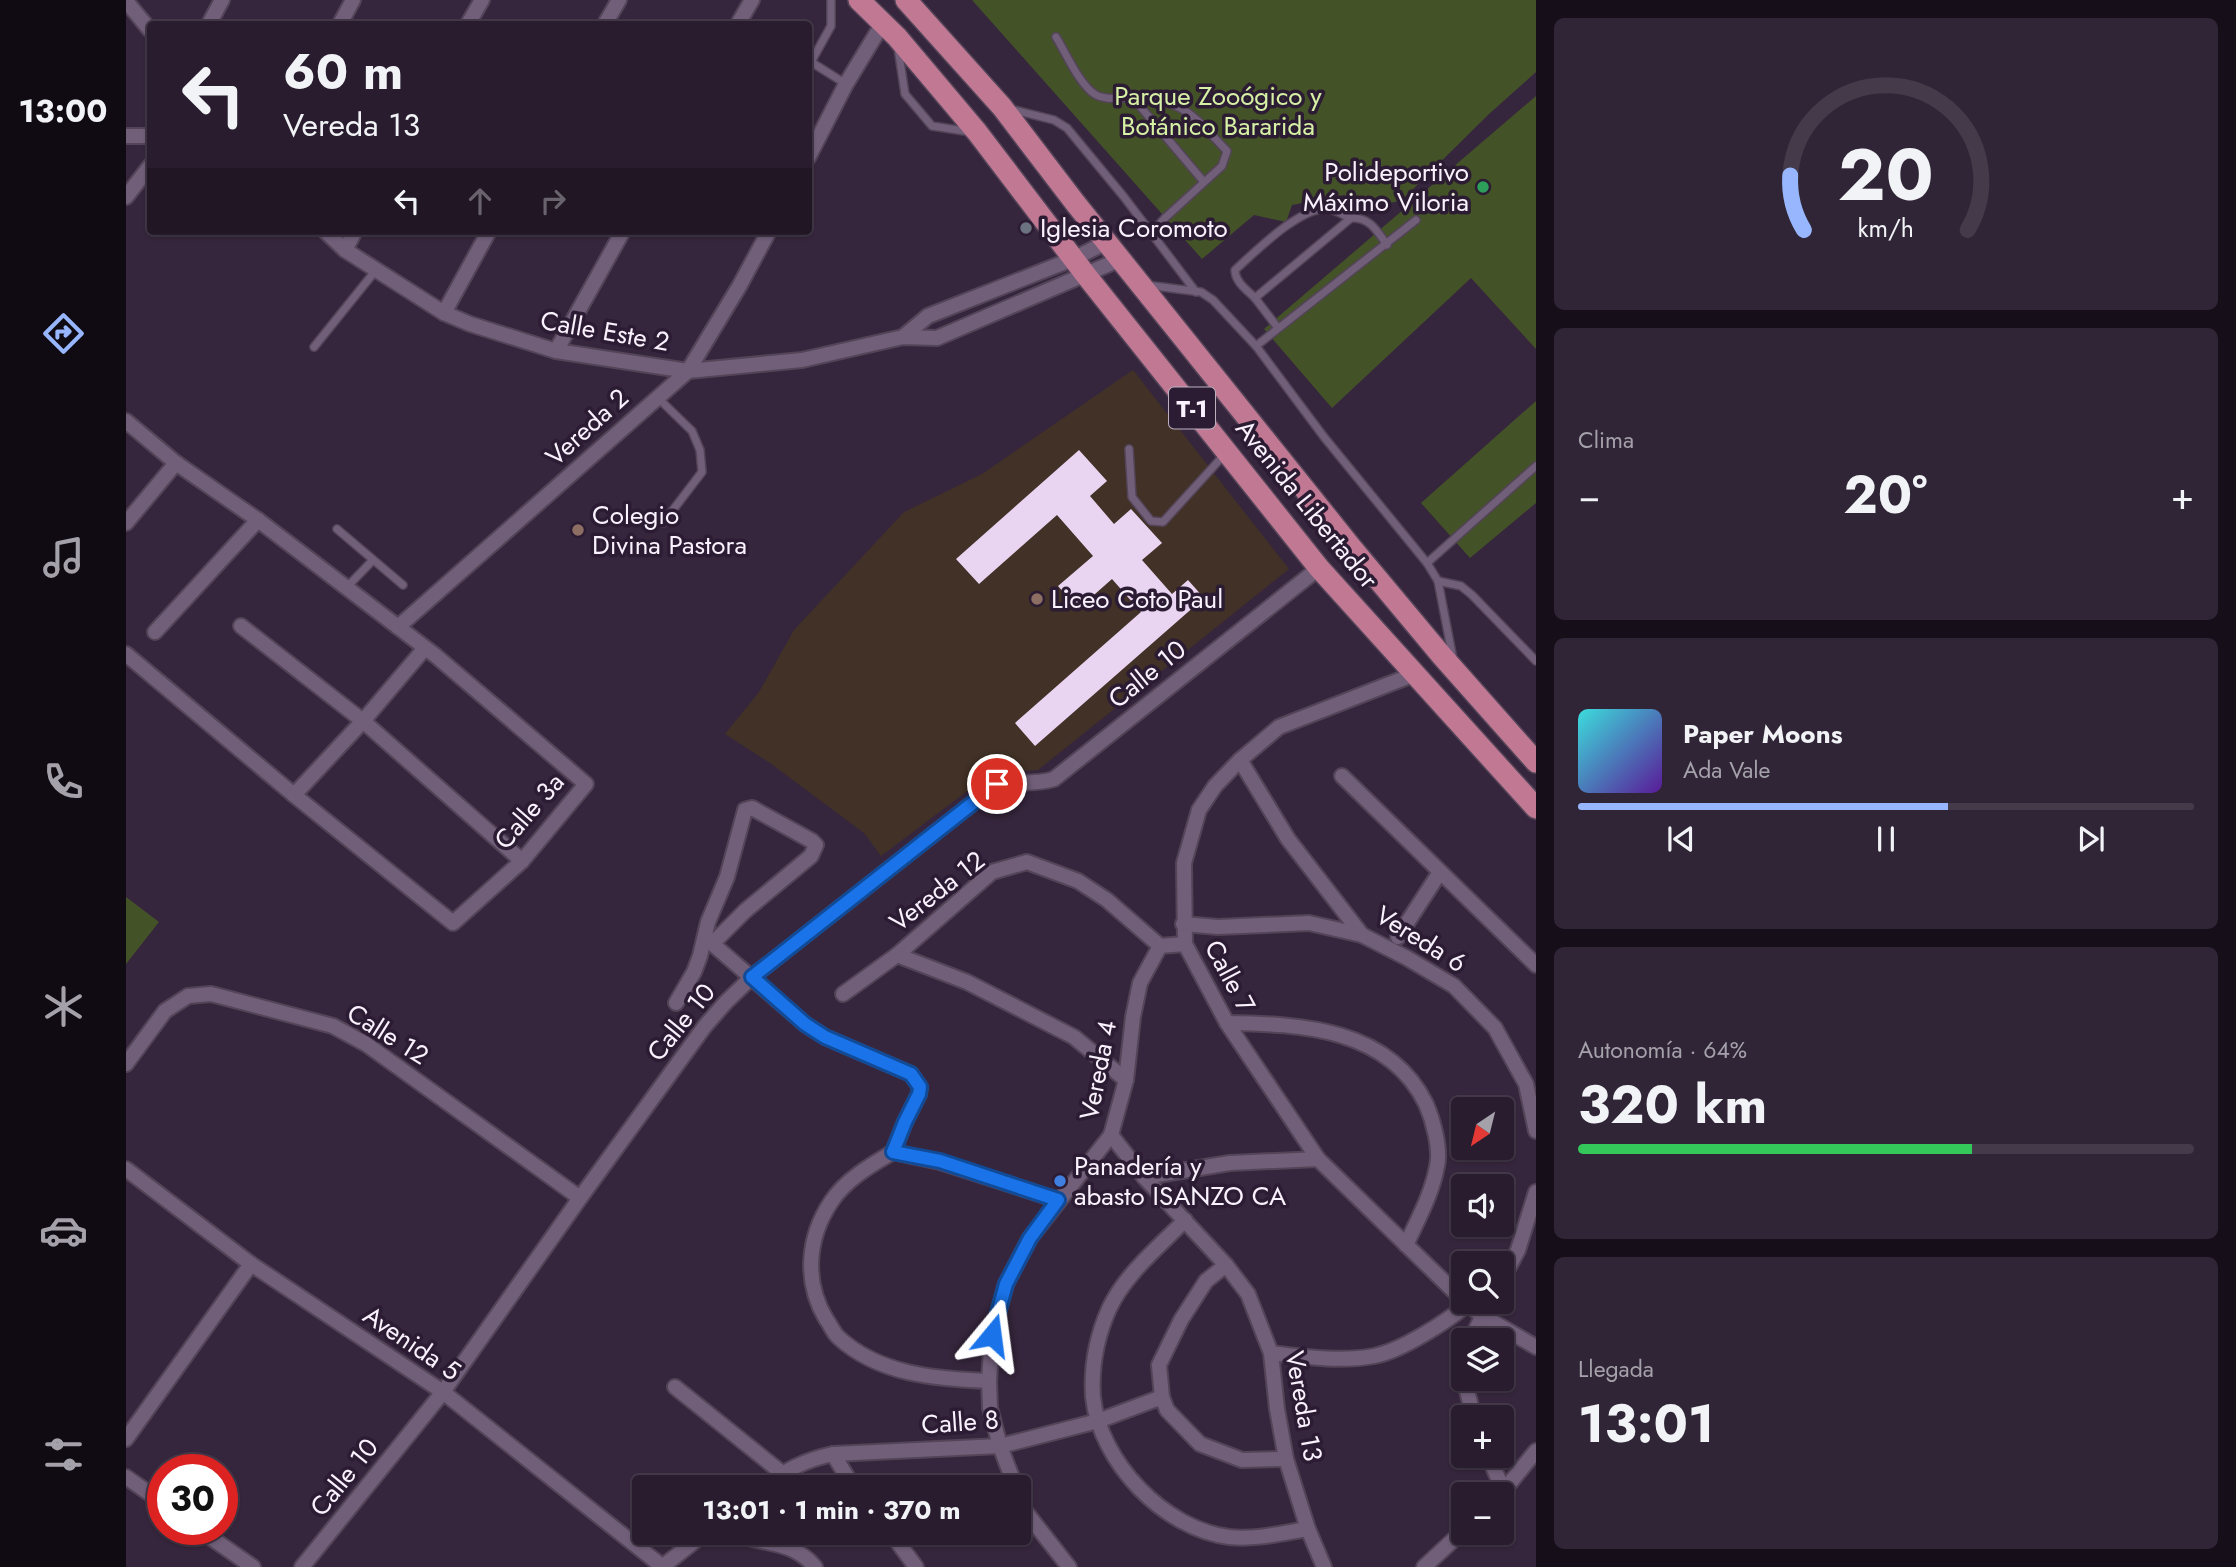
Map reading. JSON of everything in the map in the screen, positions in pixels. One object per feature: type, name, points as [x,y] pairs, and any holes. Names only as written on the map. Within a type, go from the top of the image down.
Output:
[{"type":"main road","name":"Avenida Libertador","points":[[859,0],[890,30],[977,132],[1079,267],[1319,568],[1536,808]]},
{"type":"main road","name":"Avenida Libertador","points":[[906,0],[1002,107],[1351,547],[1536,762]]},
{"type":"street","points":[[210,21],[222,0]]},
{"type":"street","points":[[342,21],[353,0]]},
{"type":"street","points":[[470,21],[482,0]]},
{"type":"street","points":[[607,21],[619,0]]},
{"type":"street","points":[[740,21],[752,0]]},
{"type":"street","points":[[126,1],[147,26]]},
{"type":"street","points":[[812,150],[846,85],[890,30]]},
{"type":"street","points":[[126,136],[147,136]]},
{"type":"street","points":[[126,197],[147,170]]},
{"type":"street","name":"Calle Este 2","points":[[329,235],[345,250],[444,313],[470,324],[556,351],[688,371],[802,360],[903,337],[937,338],[1079,267],[1107,242]]},
{"type":"street","points":[[345,250],[353,235]]},
{"type":"street","points":[[444,313],[487,235]]},
{"type":"street","points":[[556,351],[621,235]]},
{"type":"street","name":"Vereda 2","points":[[398,627],[688,371],[767,235]]},
{"type":"street","name":"Calle Este 2","points":[[903,337],[928,316],[1079,267],[1121,259]]},
{"type":"street","name":"Calle 3a","points":[[126,421],[176,463],[258,520],[425,648],[586,784],[522,860],[453,923],[294,795],[126,654]]},
{"type":"street","points":[[126,523],[176,463]]},
{"type":"street","points":[[155,632],[258,520]]},
{"type":"street","name":"Calle 10","points":[[302,1567],[443,1392],[705,1026],[752,977],[997,784],[1040,784],[1054,779],[1319,568]]},
{"type":"street","points":[[241,626],[363,721],[522,860]]},
{"type":"street","points":[[294,795],[363,721],[425,648]]},
{"type":"street","name":"Calle 7","points":[[1415,674],[1279,727],[1240,760],[1215,786],[1199,810],[1184,863],[1183,924],[1185,944],[1227,1023],[1318,1159],[1451,1288]]},
{"type":"street","name":"Vereda 6","points":[[1240,760],[1288,839],[1362,935],[1454,986],[1494,1028],[1526,1084],[1536,1130]]},
{"type":"street","points":[[1342,776],[1536,965]]},
{"type":"street","points":[[676,1003],[709,940],[811,856],[816,845],[812,841],[752,808],[746,810],[734,856],[708,922],[709,940],[805,1024],[825,1037],[911,1074],[920,1087],[893,1152],[862,1170],[831,1202],[813,1240],[810,1275],[819,1307],[837,1336],[866,1355],[904,1373],[946,1380],[989,1381]]},
{"type":"street","name":"Vereda 12","points":[[1126,1080],[1074,1037],[967,982],[897,955],[992,872],[1027,862],[1087,887],[1107,900],[1160,946]]},
{"type":"street","points":[[1398,937],[1440,872]]},
{"type":"street","points":[[1183,924],[1218,927],[1309,923],[1362,935]]},
{"type":"street","points":[[1160,946],[1185,944]]},
{"type":"street","name":"Vereda 4","points":[[1011,1475],[990,1408],[989,1381],[992,1335],[1006,1284],[1030,1238],[1111,1135],[1126,1080],[1140,983],[1160,946]]},
{"type":"street","points":[[843,994],[897,955]]},
{"type":"street","name":"Calle 12","points":[[126,1064],[165,1011],[188,996],[211,994],[333,1026],[366,1044],[580,1198]]},
{"type":"street","points":[[1227,1023],[1282,1023],[1336,1033],[1364,1043],[1388,1057],[1417,1086],[1433,1119],[1438,1163],[1427,1201],[1406,1245]]},
{"type":"street","name":"Vereda 13","points":[[1111,1135],[1144,1177],[1226,1265],[1248,1294],[1271,1353],[1286,1459],[1308,1529],[1324,1567]]},
{"type":"street","points":[[893,1152],[940,1161],[1058,1200]]},
{"type":"street","points":[[1144,1177],[1230,1163],[1318,1159]]},
{"type":"street","name":"Avenida 5","points":[[126,1169],[251,1264],[443,1392],[663,1567]]},
{"type":"street","points":[[1514,1258],[1536,1192]]},
{"type":"street","points":[[1185,1220],[1124,1283],[1110,1307],[1099,1336],[1094,1364],[1093,1397],[1098,1421],[1115,1457],[1134,1485],[1164,1510],[1198,1529],[1229,1537],[1262,1536],[1308,1529]]},
{"type":"street","points":[[126,1439],[251,1264]]},
{"type":"street","points":[[1226,1265],[1206,1281],[1181,1320],[1159,1365],[1162,1397],[1167,1410],[1200,1444],[1242,1460],[1286,1459]]},
{"type":"street","points":[[1271,1353],[1322,1359],[1375,1356],[1448,1321],[1454,1314]]},
{"type":"street","name":"Calle 7","points":[[1493,1314],[1536,1347]]},
{"type":"street","points":[[675,1387],[782,1473]]},
{"type":"street","name":"Calle 8","points":[[779,1475],[808,1460],[832,1454],[1000,1446],[1098,1421],[1162,1397]]},
{"type":"street","points":[[1512,1482],[1536,1451]]},
{"type":"street","points":[[832,1454],[846,1475]]},
{"type":"street","points":[[126,1477],[147,1492]]},
{"type":"street","points":[[1031,1519],[1069,1567]]},
{"type":"street","points":[[1423,1567],[1451,1542]]},
{"type":"street","points":[[221,1545],[253,1567]]},
{"type":"street","points":[[663,1567],[690,1545]]},
{"type":"street","points":[[780,1545],[793,1549],[815,1567]]},
{"type":"street","points":[[900,1545],[916,1567]]},
{"type":"lane","points":[[812,60],[831,26],[831,0]]},
{"type":"lane","points":[[890,30],[905,94],[932,126],[977,132]]},
{"type":"lane","points":[[1056,37],[1085,85],[1095,94],[1106,98],[1164,101],[1187,110],[1227,151],[1222,166],[1152,233]]},
{"type":"lane","points":[[812,65],[846,85]]},
{"type":"lane","points":[[1133,98],[1204,182]]},
{"type":"lane","points":[[1002,107],[1054,120],[1067,128],[1196,292]]},
{"type":"lane","points":[[1278,328],[1238,281],[1235,270],[1287,225],[1305,214],[1329,209],[1351,218],[1361,217],[1372,224],[1387,245]]},
{"type":"lane","points":[[1255,298],[1351,218]]},
{"type":"lane","points":[[1256,346],[1416,220]]},
{"type":"lane","points":[[314,347],[376,270]]},
{"type":"lane","points":[[1140,284],[1201,292],[1213,300],[1256,346],[1324,437],[1427,563],[1438,581],[1455,670]]},
{"type":"lane","points":[[657,397],[692,431],[701,450],[702,472],[663,523]]},
{"type":"lane","points":[[1129,449],[1132,497],[1151,521],[1163,522],[1227,452]]},
{"type":"lane","points":[[1427,563],[1536,466]]},
{"type":"lane","points":[[337,528],[403,585]]},
{"type":"lane","points":[[346,588],[373,560]]},
{"type":"lane","points":[[1438,581],[1461,586],[1536,661]]},
{"type":"shaded area","name":"Liceo Coto Paul","points":[[1133,370],[1289,569],[1038,770],[990,774],[881,856],[864,833],[770,763],[725,734],[759,692],[794,630],[904,512],[982,474]]},
{"type":"green space","name":"Parque Zooógico y Botánico Bararida","points":[[972,0],[1536,0],[1536,72],[1489,114],[1401,201],[1352,209],[1344,195],[1292,205],[1286,222],[1254,215],[1202,259]]},
{"type":"green space","name":"Polideportivo Máximo Viloria","points":[[1536,96],[1536,349],[1471,278],[1332,408],[1264,329]]},
{"type":"green space","points":[[1536,401],[1536,503],[1470,558],[1421,503]]},
{"type":"green space","points":[[126,897],[159,922],[126,964]]},
{"type":"building","name":"Liceo Coto Paul","points":[[1079,450],[1107,481],[1090,496],[1114,524],[1131,509],[1162,543],[1142,560],[1172,594],[1188,580],[1204,598],[1035,746],[1015,723],[1141,612],[1112,579],[1078,609],[1058,586],[1093,556],[1057,515],[979,584],[956,559]]},
{"type":"place","name":"Polideportivo Máximo Viloria","points":[[1483,187]]},
{"type":"place","name":"Iglesia Coromoto","points":[[1026,228]]},
{"type":"place","name":"Colegio Divina Pastora","points":[[578,530]]},
{"type":"place","name":"Liceo Coto Paul","points":[[1037,599]]},
{"type":"place","name":"Panadería y abasto ISANZO CA","points":[[1060,1181]]},
{"type":"route","points":[[992,1335],[1006,1284],[1030,1238],[1058,1200],[940,1161],[893,1152],[919,1094],[918,1081],[911,1074],[825,1037],[805,1024],[752,977],[997,784]]}]
